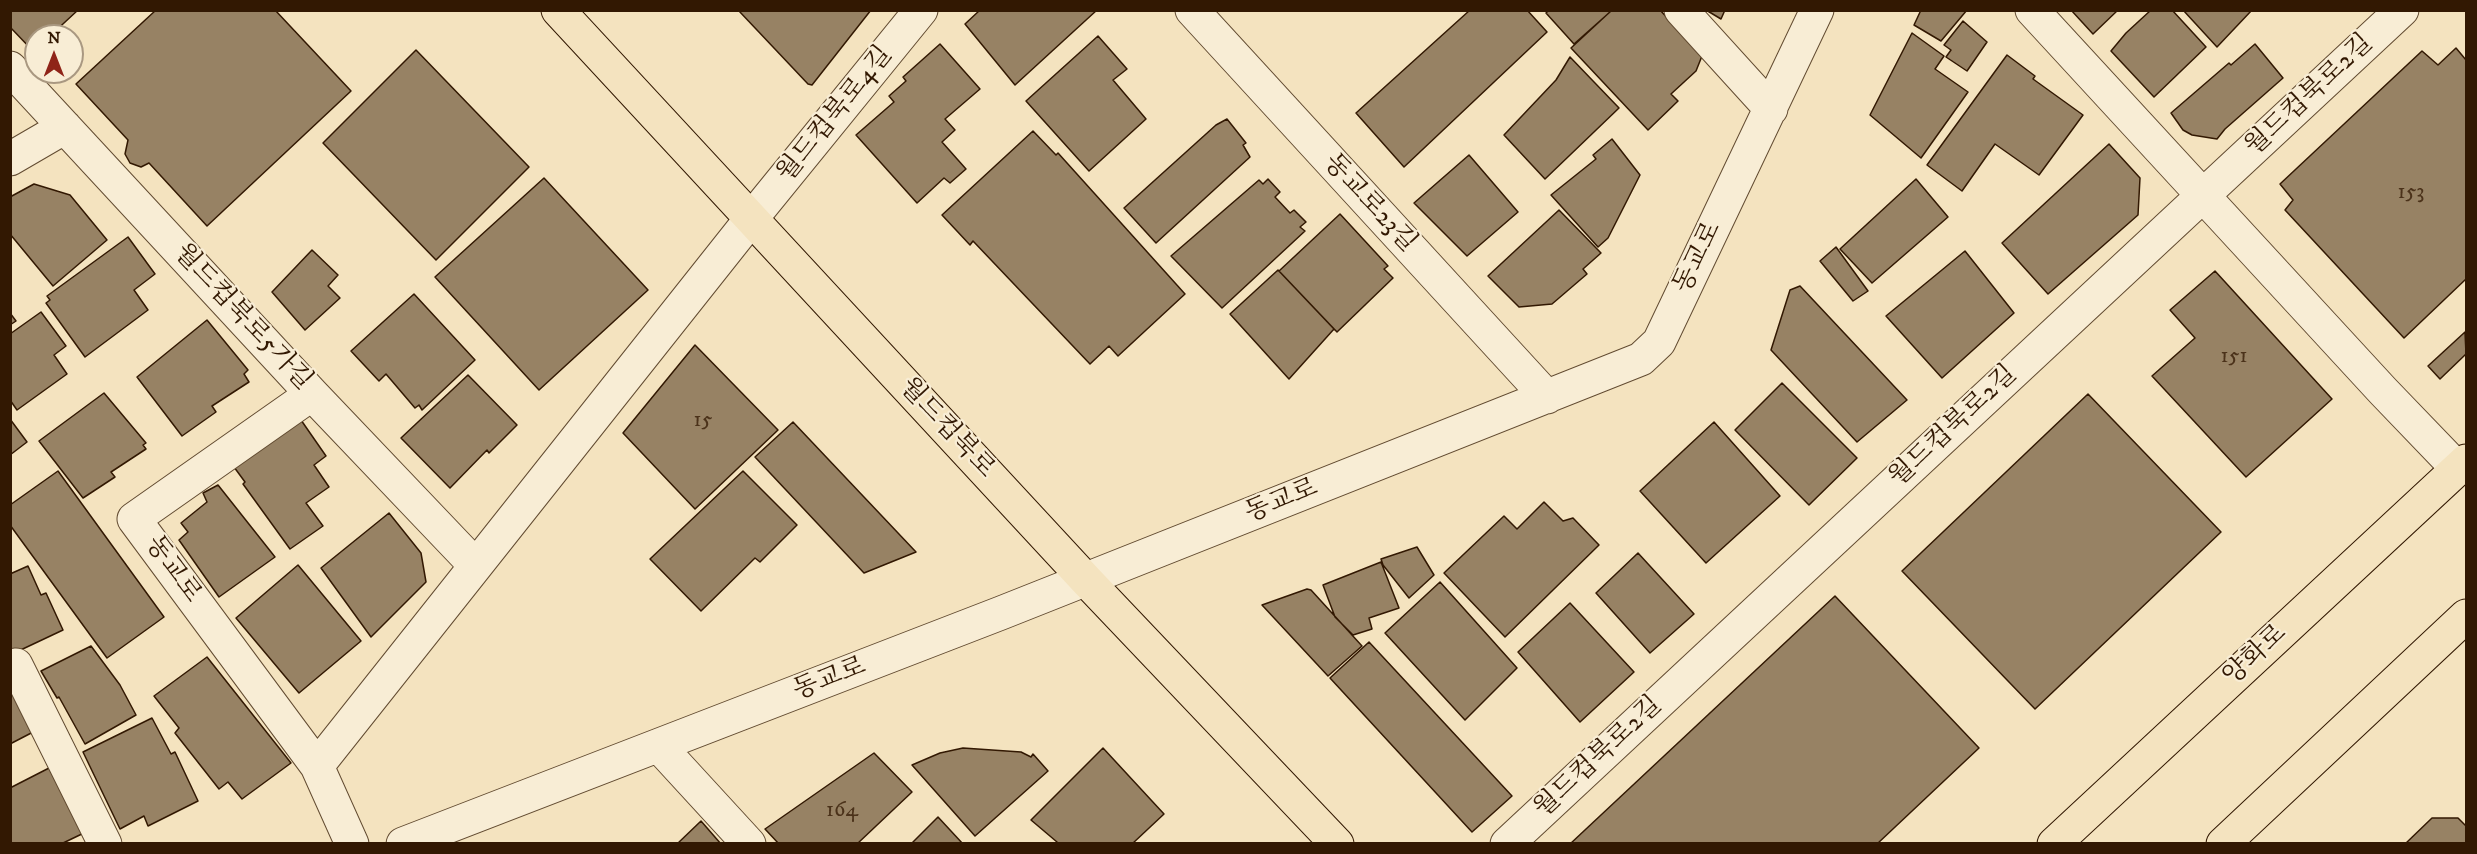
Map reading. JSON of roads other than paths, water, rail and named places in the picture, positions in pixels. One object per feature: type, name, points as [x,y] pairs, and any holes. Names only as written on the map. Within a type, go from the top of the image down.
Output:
[{"type":"main road","name":"월드컵북로","points":[[558,10],[1086,580],[1337,843]]},
{"type":"main road","name":"양화로","points":[[2054,843],[2462,465]]},
{"type":"main road","points":[[2223,843],[2466,616]]},
{"type":"street","name":"월드컵북로4길","points":[[751,219],[921,10]]},
{"type":"street","name":"동교로23길","points":[[1192,10],[1547,397]]},
{"type":"street","points":[[1680,10],[1771,109]]},
{"type":"street","name":"동교로","points":[[404,843],[1086,580],[1641,359],[1659,342],[1817,10]]},
{"type":"street","points":[[2032,10],[2203,195]]},
{"type":"street","name":"월드컵북로2길","points":[[1507,843],[2402,10]]},
{"type":"street","name":"월드컵북로5가길","points":[[10,68],[312,394],[475,565]]},
{"type":"street","points":[[10,159],[65,127]]},
{"type":"street","name":"양화로","points":[[2203,195],[2462,465]]},
{"type":"street","points":[[352,843],[317,766],[751,219]]},
{"type":"street","name":"동교로","points":[[312,394],[134,519],[317,766]]},
{"type":"street","points":[[16,665],[105,843]]},
{"type":"street","points":[[659,746],[749,843]]}]
